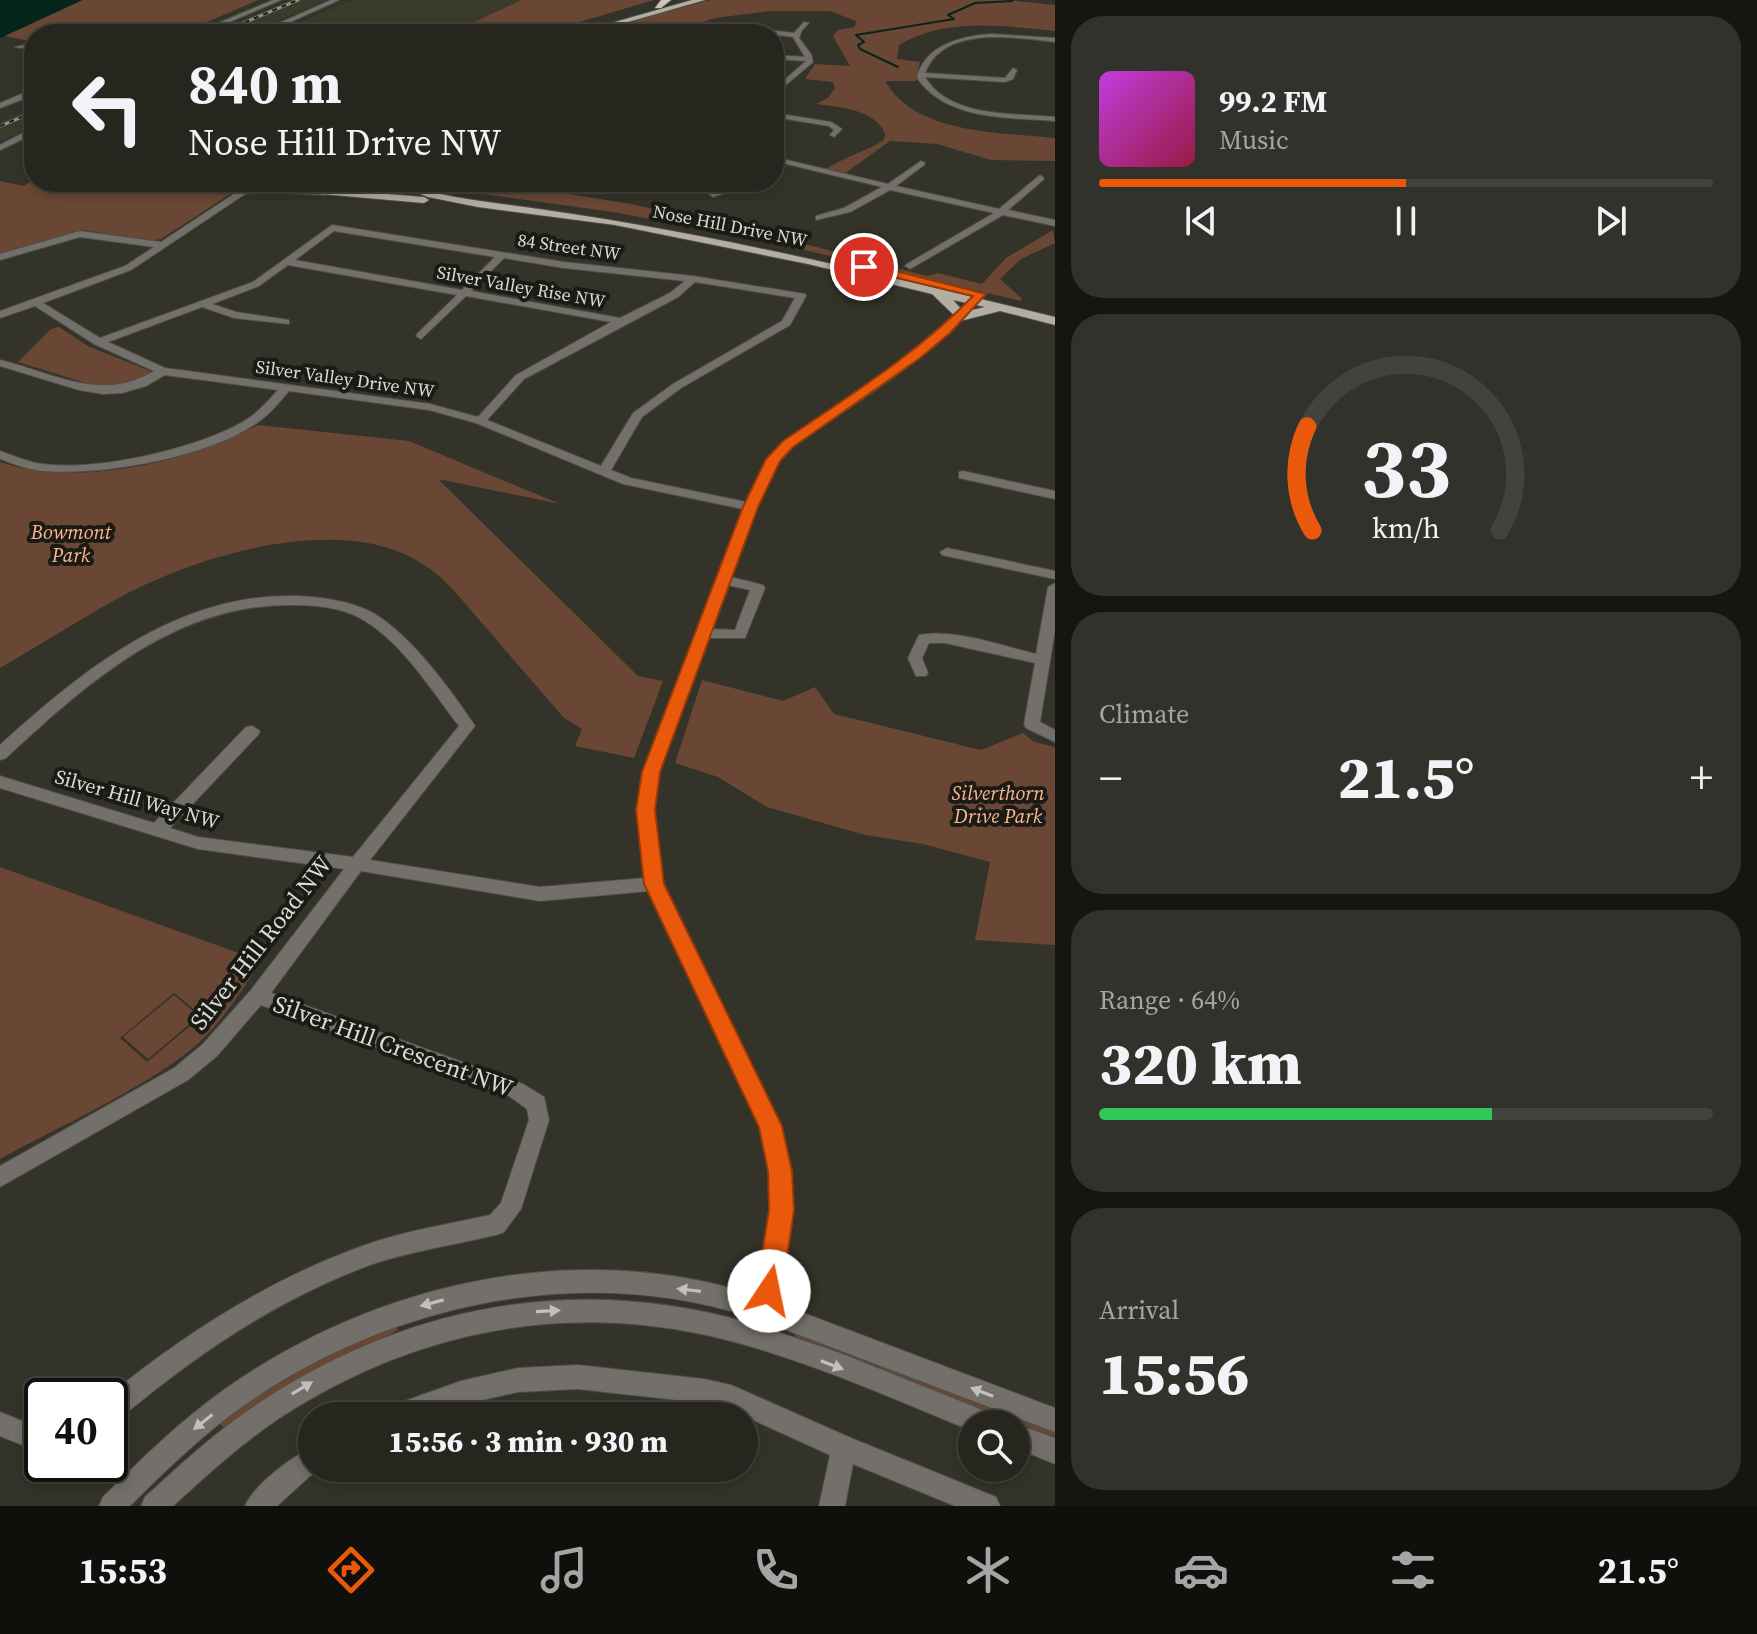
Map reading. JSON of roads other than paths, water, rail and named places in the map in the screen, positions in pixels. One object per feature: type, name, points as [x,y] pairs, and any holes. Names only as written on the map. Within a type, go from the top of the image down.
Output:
[{"type":"highway","points":[[658,6],[667,0]]},
{"type":"main road","points":[[592,24],[682,0]]},
{"type":"main road","points":[[613,24],[701,0]]},
{"type":"main road","points":[[325,192],[478,204]]},
{"type":"main road","name":"Nose Hill Drive NW","points":[[423,192],[478,204],[684,234],[808,260],[931,291],[1055,312]]},
{"type":"main road","name":"Nose Hill Drive NW","points":[[456,192],[675,226],[977,298],[1055,321]]},
{"type":"main road","points":[[931,291],[950,302],[960,317],[988,309],[1007,309]]},
{"type":"street","points":[[205,24],[262,0]]},
{"type":"street","points":[[219,24],[278,0]]},
{"type":"street","points":[[281,24],[336,0]]},
{"type":"street","points":[[806,23],[797,35],[799,44],[810,59]]},
{"type":"street","points":[[784,33],[797,35]]},
{"type":"street","points":[[1055,40],[1021,42],[980,37],[951,42],[924,65],[922,75],[924,85],[948,104],[1055,119]]},
{"type":"street","points":[[784,58],[810,59]]},
{"type":"street","points":[[784,88],[798,81],[798,74],[810,59]]},
{"type":"street","points":[[922,75],[1005,80],[1009,79],[1013,70]]},
{"type":"street","points":[[1,105],[24,96]]},
{"type":"street","points":[[0,114],[24,104]]},
{"type":"street","points":[[784,117],[831,124],[838,129],[834,135]]},
{"type":"street","points":[[0,148],[24,136]]},
{"type":"street","points":[[819,218],[842,213],[887,189],[921,163]]},
{"type":"street","points":[[784,165],[1055,225]]},
{"type":"street","points":[[784,170],[790,167]]},
{"type":"street","points":[[910,266],[999,214],[1040,178]]},
{"type":"street","points":[[0,315],[128,268],[244,192]]},
{"type":"street","points":[[713,194],[720,192]]},
{"type":"street","name":"84 Street NW","points":[[289,262],[332,228],[564,265],[693,279],[801,296],[786,323],[677,386],[637,415],[603,473]]},
{"type":"street","points":[[0,257],[80,234],[160,245]]},
{"type":"street","points":[[421,336],[503,254]]},
{"type":"street","points":[[98,342],[206,305],[256,284],[289,262]]},
{"type":"street","name":"Silver Valley Rise NW","points":[[289,262],[621,321]]},
{"type":"street","points":[[621,321],[674,295],[693,279]]},
{"type":"street","points":[[759,1337],[781,1210],[780,1171],[771,1126],[654,884],[646,829],[651,772],[750,507],[773,459],[788,444],[915,356],[977,298]]},
{"type":"street","name":"Silver Valley Drive NW","points":[[34,301],[129,359],[163,371],[430,407],[480,421],[627,481],[750,507]]},
{"type":"street","points":[[206,305],[234,315],[285,322]]},
{"type":"street","name":"Silver Valley Rise NW","points":[[480,421],[520,377],[621,321]]},
{"type":"street","points":[[0,363],[103,393],[146,384],[163,371]]},
{"type":"street","points":[[0,455],[39,467],[79,468],[210,443],[246,426],[265,412],[285,389]]},
{"type":"street","points":[[963,475],[1055,495]]},
{"type":"street","points":[[947,552],[1055,575]]},
{"type":"street","points":[[704,633],[740,635],[758,588],[724,580]]},
{"type":"street","points":[[1048,734],[1032,724],[1055,587]]},
{"type":"street","points":[[0,754],[62,697],[167,627],[208,610],[244,602],[292,599],[336,604],[373,619],[404,647],[467,726],[357,864]]},
{"type":"street","points":[[921,673],[915,658],[924,638],[945,638],[1043,660]]},
{"type":"street","points":[[158,830],[252,731]]},
{"type":"street","name":"Silver Hill Way NW","points":[[0,782],[198,843],[357,864],[540,894],[654,884]]},
{"type":"street","name":"Silver Hill Road NW","points":[[0,1177],[181,1074],[210,1050],[258,996],[357,864]]},
{"type":"street","name":"Silver Hill Crescent NW","points":[[128,1397],[213,1333],[297,1285],[373,1254],[496,1224],[510,1209],[539,1120],[537,1104],[516,1090],[258,996]]},
{"type":"street","points":[[112,1506],[183,1438],[277,1369],[331,1339],[412,1308],[476,1291],[534,1283],[620,1282],[701,1292],[765,1309],[1055,1420]]},
{"type":"street","points":[[154,1506],[212,1451],[266,1410],[322,1376],[398,1342],[451,1326],[530,1312],[614,1310],[690,1320],[759,1337],[958,1413]]},
{"type":"street","points":[[436,1402],[518,1380],[578,1377],[635,1381],[731,1397],[742,1402]]},
{"type":"street","points":[[758,1409],[987,1506]]},
{"type":"street","points":[[0,1424],[24,1434]]},
{"type":"street","points":[[1030,1441],[1055,1451]]},
{"type":"street","points":[[832,1506],[844,1448]]},
{"type":"street","points":[[258,1506],[298,1470]]},
{"type":"waterway","points":[[898,67],[860,49],[858,45],[864,42],[856,35],[954,19],[948,15],[975,3],[1012,1]]},
{"type":"railway","points":[[241,24],[298,0]]},
{"type":"railway","points":[[0,126],[24,116]]},
{"type":"park label","name":"Bowmont Park","points":[[71,544]]},
{"type":"park label","name":"Silverthorn Drive Park","points":[[998,804]]}]
